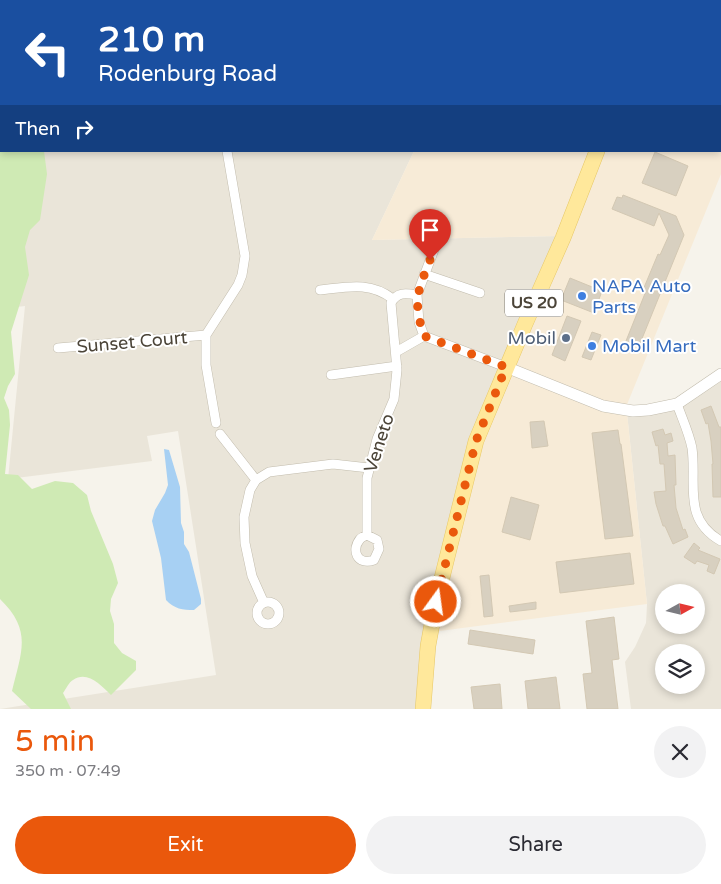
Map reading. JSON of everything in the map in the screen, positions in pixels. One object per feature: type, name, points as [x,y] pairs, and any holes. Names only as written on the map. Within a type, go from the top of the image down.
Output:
[{"type":"main road","name":"US 20","points":[[423,709],[428,646],[436,602],[476,441],[597,152]]},
{"type":"street","points":[[216,423],[206,365],[206,336],[236,288],[244,265],[244,244],[227,152]]},
{"type":"street","points":[[435,247],[416,295],[419,322],[424,336],[506,367],[589,402],[619,410],[648,410],[677,404],[721,374]]},
{"type":"street","points":[[424,274],[480,293]]},
{"type":"street","points":[[320,290],[369,287],[382,290],[393,299],[401,293],[416,295]]},
{"type":"street","name":"Veneto","points":[[367,535],[367,478],[377,439],[394,399],[397,366],[390,308],[393,299]]},
{"type":"street","name":"Sunset Court","points":[[58,348],[206,336]]},
{"type":"street","points":[[396,352],[424,336]]},
{"type":"street","points":[[332,375],[397,366]]},
{"type":"street","points":[[677,404],[692,447],[693,500],[696,515],[710,535],[721,541]]},
{"type":"street","points":[[220,434],[256,480]]},
{"type":"street","points":[[264,603],[252,576],[245,543],[244,517],[250,490],[256,480],[269,472],[333,464],[370,468]]},
{"type":"shaded area","points":[[0,152],[414,152],[372,240],[559,236],[474,439],[421,709],[0,709],[216,675],[178,431],[147,436],[152,461],[8,479],[25,306],[0,309]]},
{"type":"shaded area","points":[[414,152],[593,152],[559,236],[372,240]]},
{"type":"shaded area","points":[[599,152],[721,152],[721,174],[626,407],[620,408],[509,366]]},
{"type":"shaded area","points":[[508,372],[627,413],[647,604],[432,632],[478,443]]},
{"type":"shaded area","points":[[721,374],[721,709],[631,709],[625,662],[635,647],[646,623],[647,604],[627,413],[677,404]]},
{"type":"green space","points":[[0,152],[44,152],[47,174],[40,220],[30,230],[25,247],[29,275],[11,332],[15,374],[4,398],[9,410],[10,425],[5,474],[18,475],[32,489],[55,481],[73,483],[87,495],[91,511],[113,564],[118,583],[111,599],[110,611],[114,624],[114,643],[122,653],[136,661],[136,670],[111,695],[94,680],[78,677],[69,684],[63,693],[71,709],[31,709],[12,691],[21,653],[21,632],[17,621],[0,599]]},
{"type":"water","points":[[164,449],[169,450],[180,487],[181,523],[184,532],[184,544],[189,552],[201,599],[201,604],[194,610],[179,608],[166,600],[161,558],[152,521],[155,510],[168,485]]},
{"type":"building","points":[[655,152],[688,166],[676,196],[642,183]]},
{"type":"building","points":[[623,195],[676,216],[684,235],[639,346],[626,341],[646,291],[643,290],[658,254],[660,255],[669,235],[659,213],[654,226],[612,209],[617,197],[622,198]]},
{"type":"building","name":"NAPA Auto Parts","points":[[570,278],[602,291],[594,313],[561,300]]},
{"type":"building","name":"Mobil","points":[[567,316],[581,321],[565,361],[552,355]]},
{"type":"building","name":"Mobil Mart","points":[[592,332],[601,335],[591,360],[582,357]]},
{"type":"building","points":[[711,406],[719,427],[721,427],[721,497],[713,497],[711,441],[708,423],[706,424],[701,410]]},
{"type":"building","points":[[544,421],[548,446],[532,448],[530,422]]},
{"type":"building","points":[[663,429],[665,435],[671,433],[673,441],[667,443],[668,456],[675,455],[676,485],[674,485],[676,508],[683,530],[685,529],[688,537],[673,544],[665,526],[663,526],[654,492],[666,491],[664,464],[660,464],[658,445],[656,446],[652,432]]},
{"type":"building","points":[[618,430],[633,536],[605,539],[592,433]]},
{"type":"building","points":[[511,497],[539,505],[530,540],[502,532]]},
{"type":"building","points":[[694,543],[700,548],[698,550],[720,559],[714,574],[707,571],[709,565],[697,561],[695,564],[684,557]]},
{"type":"building","points":[[630,553],[634,584],[560,593],[556,562]]},
{"type":"building","points":[[489,575],[493,616],[484,617],[480,576]]},
{"type":"building","points":[[536,602],[536,609],[510,612],[509,606]]},
{"type":"building","points":[[614,617],[619,659],[612,660],[618,709],[587,709],[583,674],[592,673],[586,621]]},
{"type":"building","points":[[470,630],[535,640],[533,654],[468,644]]},
{"type":"building","points":[[556,677],[560,709],[528,709],[525,681]]},
{"type":"building","points":[[500,684],[502,709],[474,709],[471,687]]},
{"type":"place","name":"NAPA Auto Parts","points":[[582,296]]},
{"type":"place","name":"Mobil","points":[[566,338]]},
{"type":"place","name":"Mobil Mart","points":[[592,346]]},
{"type":"route","points":[[430,260],[416,295],[419,322],[424,336],[506,367],[476,441],[436,602]]}]
